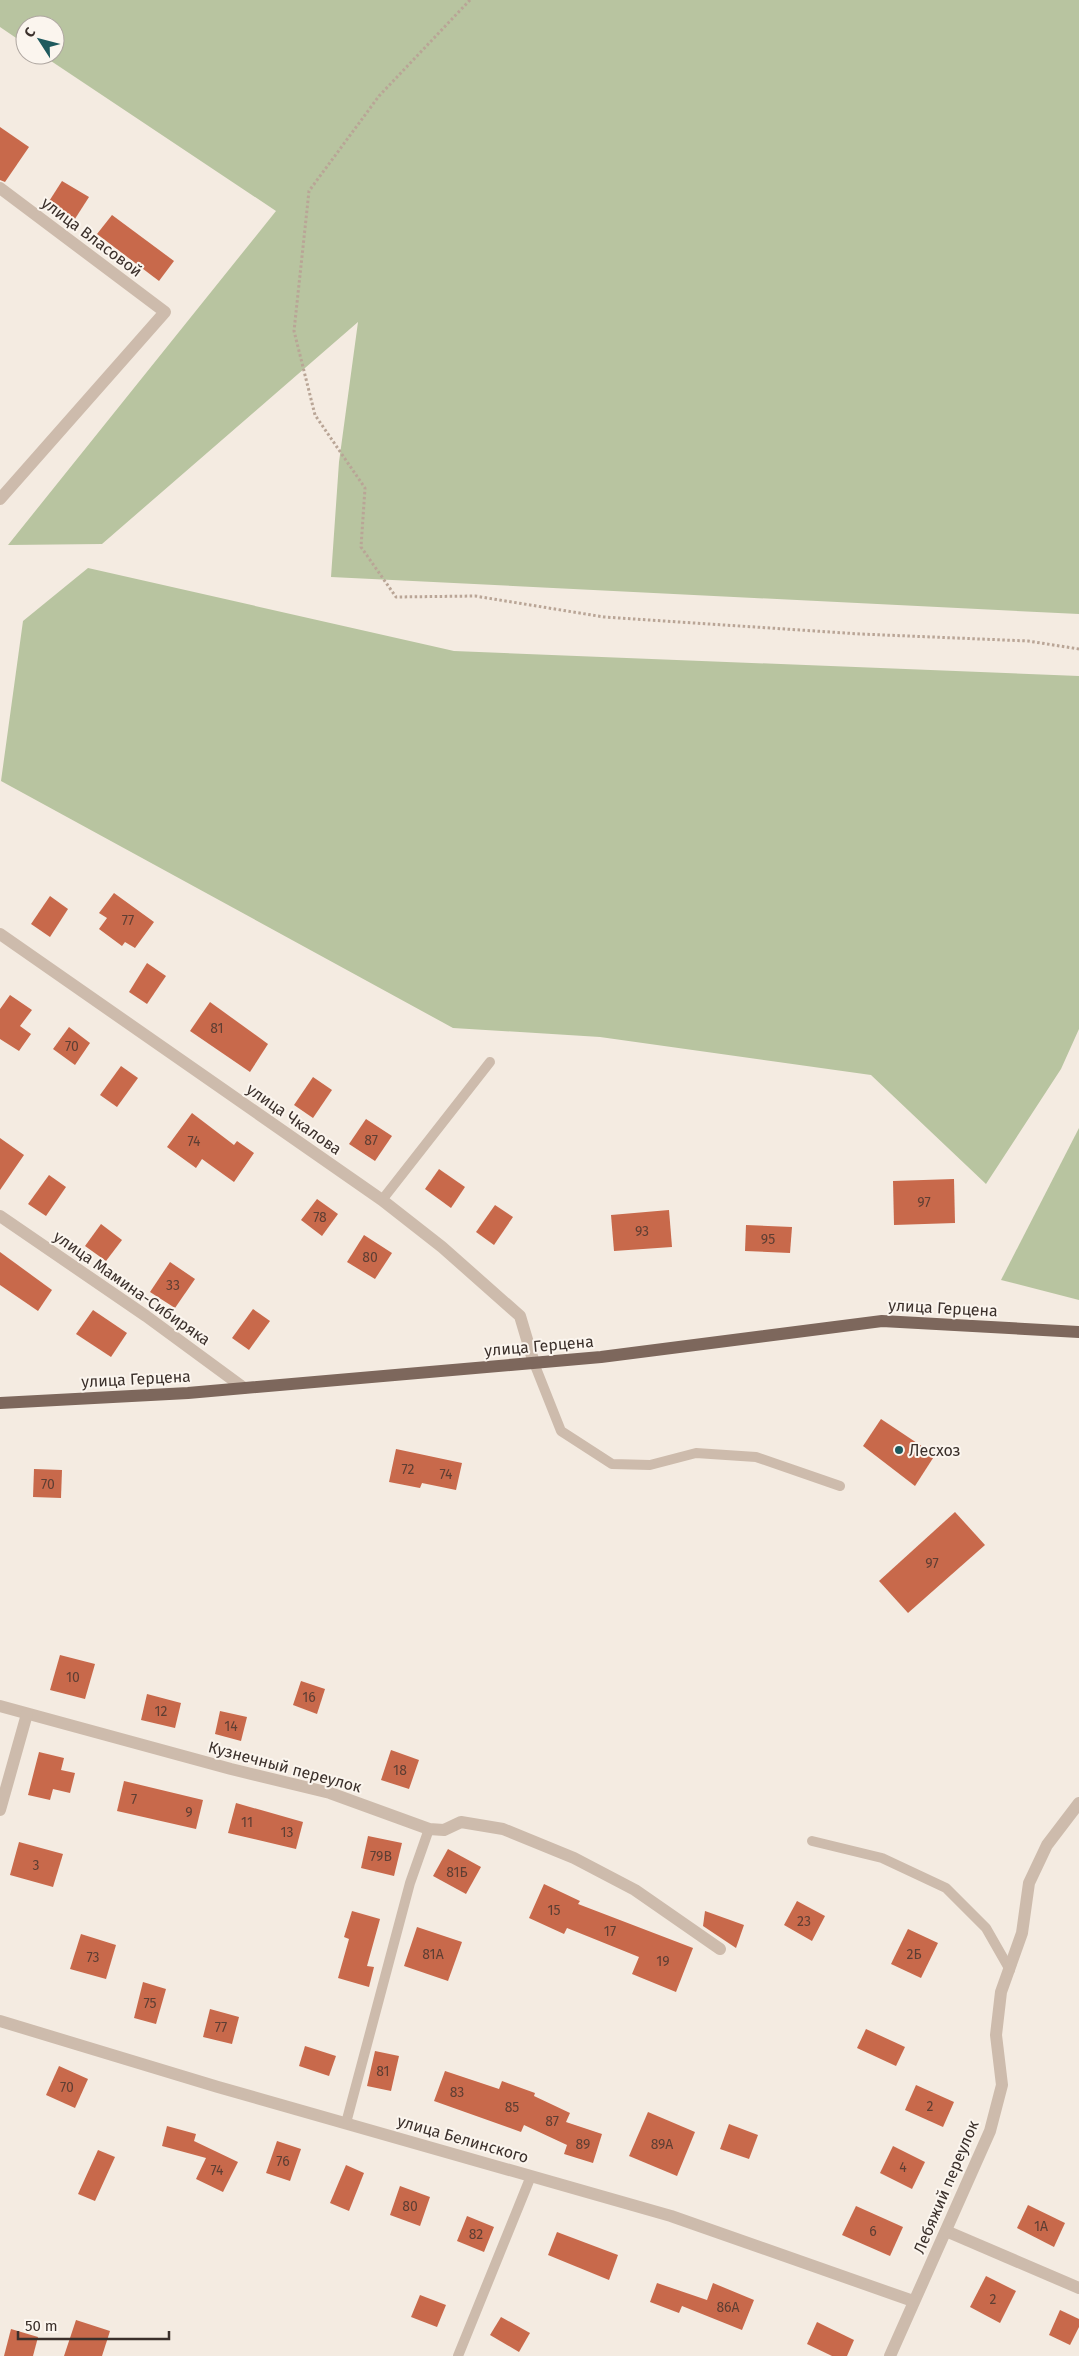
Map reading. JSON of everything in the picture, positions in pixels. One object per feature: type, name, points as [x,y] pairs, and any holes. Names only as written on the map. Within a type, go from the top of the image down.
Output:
[{"type":"main road","name":"улица Герцена","points":[[0,1403],[244,1388],[601,1357],[882,1321],[1079,1332]]},
{"type":"street","name":"улица Власовой","points":[[0,188],[164,312],[0,499]]},
{"type":"street","name":"улица Чкалова","points":[[0,934],[382,1200],[442,1247],[520,1316],[534,1363]]},
{"type":"street","name":"улица Мамина-Сибиряка","points":[[0,1216],[146,1316],[244,1388]]},
{"type":"street","name":"Кузнечный переулок","points":[[0,1706],[330,1793],[428,1829],[444,1830],[461,1822],[503,1828],[574,1858],[635,1890],[720,1949]]},
{"type":"street","points":[[0,1810],[27,1714]]},
{"type":"street","name":"Лебяжий переулок","points":[[890,2356],[990,2131],[1002,2085],[996,2035],[1001,1992],[1022,1933],[1029,1883],[1047,1845],[1079,1804]]},
{"type":"street","name":"улица Белинского","points":[[0,2020],[218,2087],[671,2216],[913,2301]]},
{"type":"street","points":[[946,2231],[1079,2288]]},
{"type":"lane","points":[[382,1200],[490,1062]]},
{"type":"lane","points":[[534,1363],[561,1432],[612,1464],[650,1465],[696,1453],[756,1457],[840,1486]]},
{"type":"lane","points":[[346,2123],[410,1883],[428,1829]]},
{"type":"lane","points":[[812,1841],[882,1858],[946,1888],[986,1928],[1010,1970]]},
{"type":"lane","points":[[458,2356],[531,2176]]},
{"type":"path","points":[[470,0],[379,96],[309,191],[294,331],[315,415],[365,488],[361,547],[396,597],[475,596],[604,617],[860,634],[1028,641],[1079,649]]},
{"type":"green space","points":[[0,0],[1079,0],[1079,614],[331,577],[339,462],[358,322],[102,544],[8,545],[276,211],[57,65],[65,65],[65,15],[15,15],[15,37],[0,27]]},
{"type":"green space","points":[[88,568],[454,651],[1079,676],[1079,1029],[1061,1069],[986,1184],[871,1075],[600,1037],[453,1028],[1,781],[23,621]]},
{"type":"green space","points":[[1079,1128],[1079,1300],[1001,1280]]},
{"type":"building","points":[[0,127],[29,147],[5,182],[0,180]]},
{"type":"building","points":[[62,181],[89,197],[73,222],[46,206]]},
{"type":"building","points":[[112,215],[174,261],[159,281],[97,234]]},
{"type":"building","points":[[114,893],[154,922],[135,948],[125,942],[122,946],[99,929],[107,918],[99,913]]},
{"type":"building","points":[[50,896],[68,909],[50,937],[31,924]]},
{"type":"building","points":[[147,963],[166,976],[147,1004],[129,992]]},
{"type":"building","points":[[10,995],[32,1010],[20,1026],[31,1034],[19,1051],[0,1039],[0,1009]]},
{"type":"building","points":[[210,1002],[268,1044],[250,1072],[190,1031]]},
{"type":"building","points":[[69,1027],[90,1043],[75,1065],[53,1049]]},
{"type":"building","points":[[121,1066],[138,1078],[117,1107],[100,1095]]},
{"type":"building","points":[[313,1077],[332,1090],[313,1118],[294,1105]]},
{"type":"building","points":[[192,1113],[234,1145],[237,1141],[254,1153],[234,1182],[202,1159],[196,1168],[167,1147]]},
{"type":"building","points":[[366,1119],[392,1136],[375,1161],[349,1144]]},
{"type":"building","points":[[0,1138],[24,1155],[0,1190]]},
{"type":"building","points":[[439,1169],[465,1187],[451,1208],[425,1189]]},
{"type":"building","points":[[49,1175],[66,1187],[46,1216],[28,1204]]},
{"type":"building","points":[[954,1179],[955,1223],[894,1225],[893,1181]]},
{"type":"building","points":[[317,1199],[338,1214],[322,1236],[301,1220]]},
{"type":"building","points":[[495,1205],[513,1217],[494,1245],[476,1232]]},
{"type":"building","points":[[669,1210],[672,1247],[614,1251],[611,1215]]},
{"type":"building","points":[[101,1224],[122,1240],[106,1261],[85,1246]]},
{"type":"building","points":[[746,1225],[792,1227],[790,1253],[745,1251]]},
{"type":"building","points":[[364,1235],[392,1253],[375,1279],[347,1262]]},
{"type":"building","points":[[0,1252],[52,1290],[38,1311],[0,1285]]},
{"type":"building","points":[[170,1262],[195,1279],[175,1308],[150,1292]]},
{"type":"building","points":[[253,1309],[270,1321],[249,1350],[232,1338]]},
{"type":"building","points":[[93,1310],[127,1333],[111,1357],[76,1334]]},
{"type":"building","name":"Лесхоз","points":[[881,1419],[935,1455],[915,1486],[863,1446]]},
{"type":"building","points":[[396,1449],[462,1463],[456,1490],[422,1483],[420,1488],[389,1482]]},
{"type":"building","points":[[34,1469],[62,1470],[61,1498],[33,1497]]},
{"type":"building","points":[[955,1512],[985,1545],[908,1613],[879,1581]]},
{"type":"building","points":[[60,1655],[95,1664],[85,1699],[50,1690]]},
{"type":"building","points":[[301,1681],[325,1689],[317,1714],[293,1705]]},
{"type":"building","points":[[147,1694],[181,1703],[175,1728],[141,1720]]},
{"type":"building","points":[[220,1711],[247,1717],[241,1741],[215,1734]]},
{"type":"building","points":[[391,1750],[419,1760],[409,1789],[381,1780]]},
{"type":"building","points":[[39,1752],[64,1758],[61,1770],[75,1773],[70,1793],[53,1789],[50,1800],[28,1795]]},
{"type":"building","points":[[124,1781],[203,1800],[196,1829],[117,1811]]},
{"type":"building","points":[[236,1803],[303,1822],[296,1849],[228,1833]]},
{"type":"building","points":[[368,1836],[402,1843],[394,1876],[361,1868]]},
{"type":"building","points":[[19,1842],[63,1854],[53,1887],[10,1875]]},
{"type":"building","points":[[448,1849],[481,1867],[466,1894],[433,1876]]},
{"type":"building","points":[[544,1884],[580,1901],[578,1904],[693,1948],[676,1992],[632,1974],[639,1957],[567,1928],[564,1934],[529,1918]]},
{"type":"building","points":[[797,1901],[825,1916],[812,1941],[784,1925]]},
{"type":"building","points":[[352,1911],[380,1919],[367,1966],[374,1967],[369,1987],[338,1978],[349,1939],[344,1937]]},
{"type":"building","points":[[705,1911],[744,1925],[736,1948],[703,1926]]},
{"type":"building","points":[[417,1927],[462,1942],[448,1981],[404,1966]]},
{"type":"building","points":[[908,1929],[938,1943],[921,1978],[891,1964]]},
{"type":"building","points":[[81,1934],[116,1945],[106,1979],[70,1969]]},
{"type":"building","points":[[143,1982],[166,1989],[156,2024],[134,2018]]},
{"type":"building","points":[[210,2009],[239,2017],[232,2044],[203,2037]]},
{"type":"building","points":[[866,2029],[905,2047],[896,2066],[857,2048]]},
{"type":"building","points":[[305,2046],[336,2056],[329,2076],[299,2066]]},
{"type":"building","points":[[375,2051],[399,2056],[391,2091],[367,2086]]},
{"type":"building","points":[[59,2066],[88,2079],[75,2108],[46,2095]]},
{"type":"building","points":[[445,2071],[499,2089],[502,2081],[535,2093],[534,2096],[570,2113],[566,2122],[602,2134],[593,2163],[564,2154],[567,2145],[524,2125],[521,2132],[434,2101]]},
{"type":"building","points":[[916,2085],[954,2102],[943,2127],[905,2110]]},
{"type":"building","points":[[648,2112],[695,2132],[677,2176],[629,2156]]},
{"type":"building","points":[[729,2124],[758,2135],[749,2159],[720,2149]]},
{"type":"building","points":[[167,2126],[196,2134],[194,2141],[238,2162],[223,2192],[196,2179],[206,2158],[162,2146]]},
{"type":"building","points":[[277,2141],[301,2149],[290,2181],[266,2173]]},
{"type":"building","points":[[893,2146],[925,2162],[912,2189],[880,2173]]},
{"type":"building","points":[[98,2150],[115,2157],[95,2201],[78,2194]]},
{"type":"building","points":[[346,2165],[364,2173],[349,2211],[330,2203]]},
{"type":"building","points":[[400,2186],[430,2197],[420,2226],[390,2215]]},
{"type":"building","points":[[1028,2205],[1065,2223],[1054,2247],[1017,2228]]},
{"type":"building","points":[[856,2206],[903,2227],[890,2256],[842,2235]]},
{"type":"building","points":[[467,2216],[494,2227],[484,2252],[457,2241]]},
{"type":"building","points":[[557,2232],[618,2255],[609,2280],[548,2255]]},
{"type":"building","points":[[986,2276],[1016,2291],[1000,2323],[970,2307]]},
{"type":"building","points":[[657,2283],[707,2300],[713,2283],[754,2300],[742,2330],[682,2306],[679,2313],[650,2302]]},
{"type":"building","points":[[420,2295],[446,2305],[437,2327],[411,2317]]},
{"type":"building","points":[[1060,2310],[1079,2319],[1079,2327],[1070,2345],[1049,2335]]},
{"type":"building","points":[[501,2317],[530,2333],[519,2352],[490,2335]]},
{"type":"building","points":[[76,2320],[110,2331],[102,2356],[64,2356]]},
{"type":"building","points":[[817,2322],[854,2340],[847,2356],[832,2356],[807,2344]]},
{"type":"building","points":[[11,2329],[38,2337],[33,2356],[4,2356]]},
{"type":"place","name":"Лесхоз","points":[[899,1450]]}]
